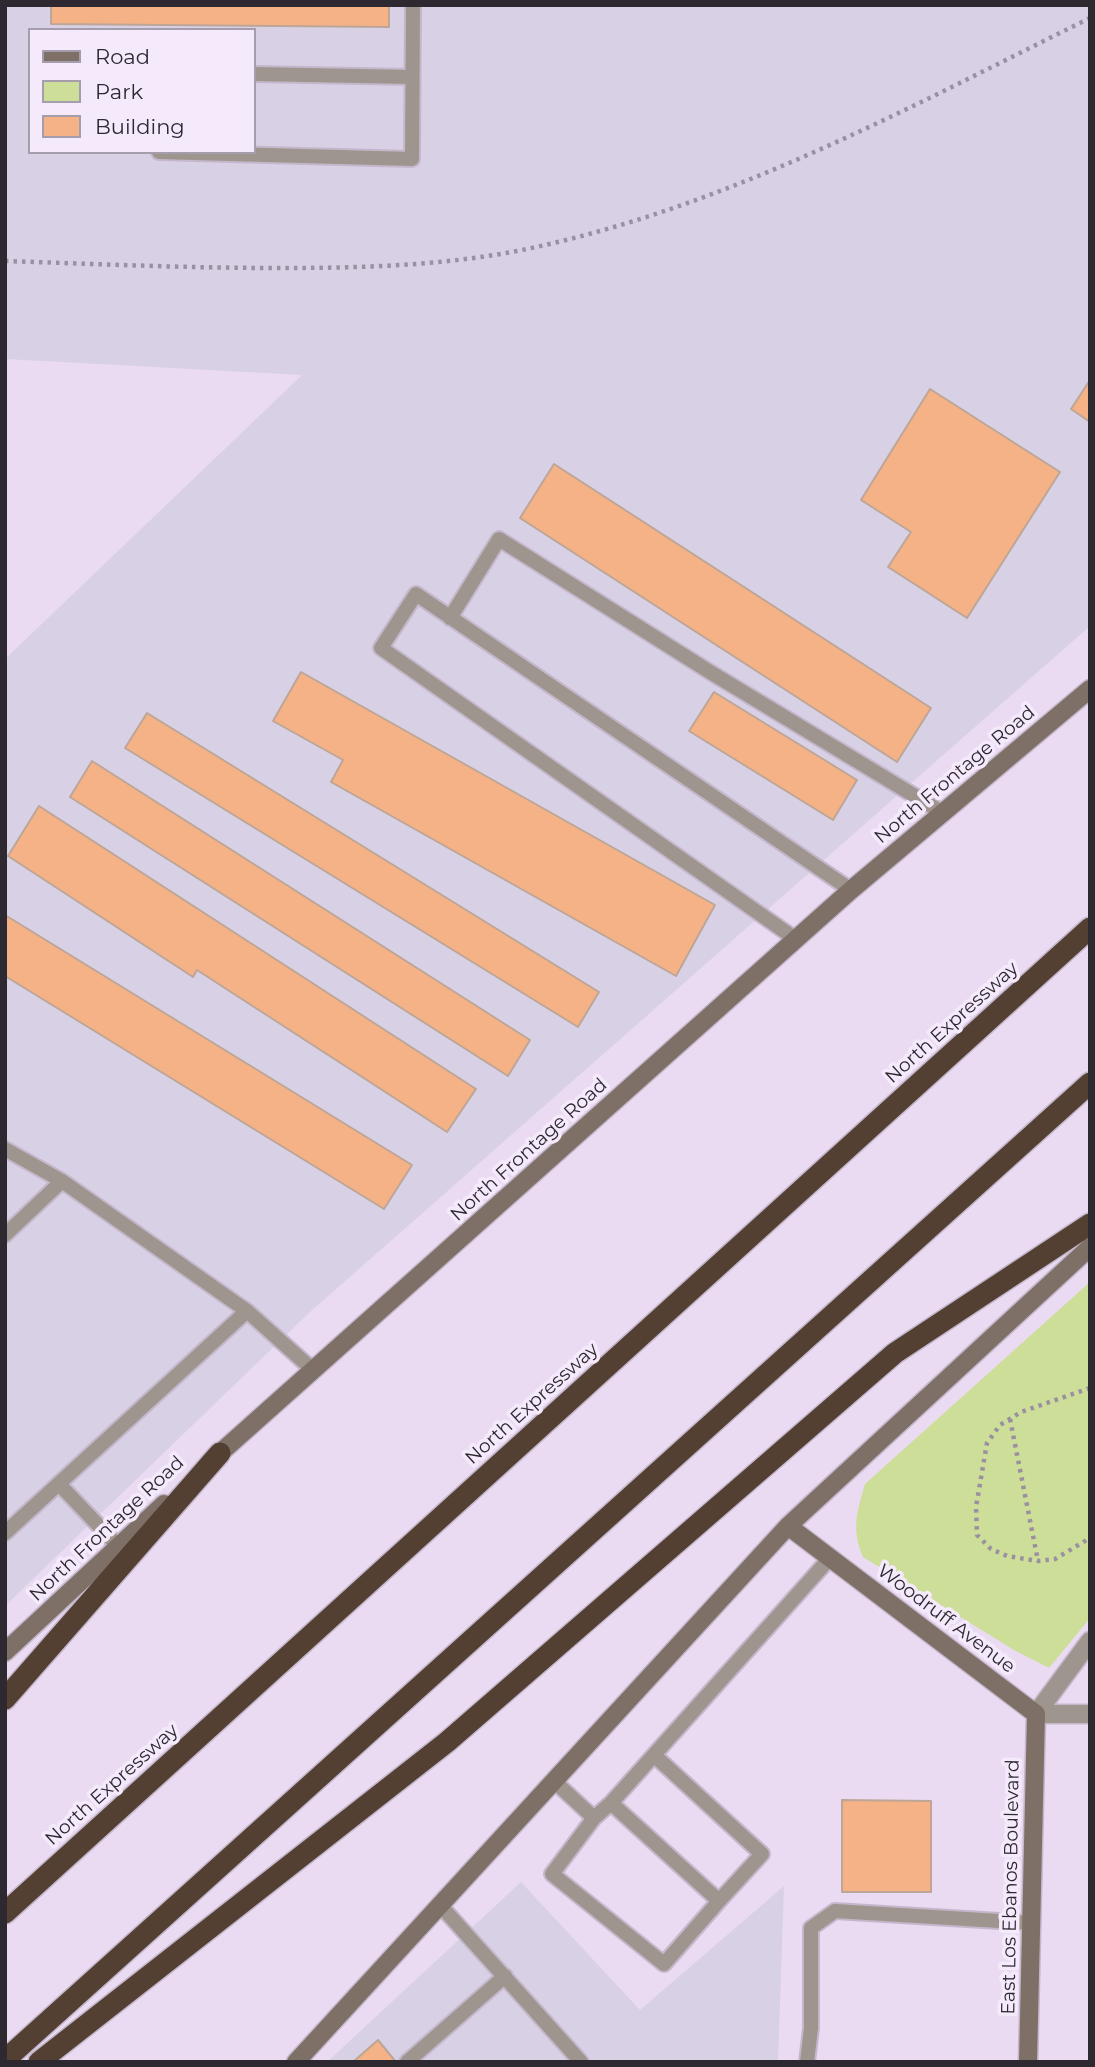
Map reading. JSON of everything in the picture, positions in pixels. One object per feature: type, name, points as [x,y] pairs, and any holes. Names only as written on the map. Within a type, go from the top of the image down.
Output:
[{"type":"highway","name":"North Expressway","points":[[5,1913],[1090,928]]},
{"type":"highway","points":[[5,2060],[1090,1083]]},
{"type":"highway","points":[[40,2062],[447,1742],[895,1353],[1090,1224]]},
{"type":"highway","points":[[5,1699],[219,1453]]},
{"type":"main road","name":"North Frontage Road","points":[[5,1652],[219,1453],[851,890],[1090,689]]},
{"type":"main road","points":[[296,2062],[788,1526],[1090,1247]]},
{"type":"main road","name":"Woodruff Avenue","points":[[788,1526],[1036,1714]]},
{"type":"main road","name":"East Los Ebanos Boulevard","points":[[1028,2062],[1036,1714]]},
{"type":"street","points":[[1036,1714],[1090,1641]]},
{"type":"street","points":[[1036,1714],[1090,1714]]},
{"type":"lane","points":[[231,154],[412,159],[413,5]]},
{"type":"lane","points":[[256,74],[412,77]]},
{"type":"lane","points":[[450,618],[499,539],[710,672],[943,813]]},
{"type":"lane","points":[[797,940],[381,648],[416,594],[851,890]]},
{"type":"lane","points":[[5,1149],[62,1181],[247,1311],[313,1370]]},
{"type":"lane","points":[[5,1235],[62,1181]]},
{"type":"lane","points":[[5,1533],[247,1311]]},
{"type":"lane","points":[[59,1484],[119,1547]]},
{"type":"lane","points":[[655,1756],[762,1854],[664,1964],[552,1874],[594,1818],[655,1756],[830,1558]]},
{"type":"lane","points":[[554,1781],[594,1818]]},
{"type":"lane","points":[[611,1803],[719,1901]]},
{"type":"lane","points":[[440,1905],[581,2062]]},
{"type":"lane","points":[[807,2062],[811,2028],[811,1928],[835,1912],[1032,1923]]},
{"type":"lane","points":[[407,2062],[505,1976]]},
{"type":"path","points":[[5,261],[216,268],[334,268],[434,263],[516,251],[644,219],[702,199],[816,153],[1090,18]]},
{"type":"path","points":[[1090,1388],[1021,1412],[1000,1425],[987,1443],[976,1507],[977,1535],[991,1549],[1007,1556],[1038,1561],[1055,1559],[1090,1538]]},
{"type":"path","points":[[1010,1419],[1038,1561]]},
{"type":"shaded area","points":[[5,5],[1090,5],[1090,626],[310,1312],[5,1606],[5,659],[302,375],[5,359]]},
{"type":"shaded area","points":[[521,1882],[640,2010],[784,1886],[778,2062],[327,2062]]},
{"type":"green space","points":[[1090,1282],[1090,1618],[1049,1668],[1014,1650],[863,1557],[857,1538],[856,1520],[865,1484]]},
{"type":"building","points":[[51,5],[389,5],[389,27],[51,24]]},
{"type":"building","points":[[1090,380],[1090,422],[1071,409]]},
{"type":"building","points":[[930,389],[1060,472],[967,618],[888,567],[911,532],[861,500]]},
{"type":"building","points":[[554,464],[931,708],[897,762],[520,518]]},
{"type":"building","points":[[301,672],[715,905],[676,976],[331,782],[343,760],[273,721]]},
{"type":"building","points":[[714,692],[857,780],[833,820],[689,731]]},
{"type":"building","points":[[147,713],[599,992],[578,1027],[125,748]]},
{"type":"building","points":[[92,761],[530,1040],[508,1076],[70,797]]},
{"type":"building","points":[[39,806],[476,1089],[447,1132],[197,970],[193,977],[8,856]]},
{"type":"building","points":[[5,915],[412,1165],[384,1209],[5,976]]},
{"type":"building","points":[[842,1800],[931,1801],[931,1892],[842,1892]]},
{"type":"building","points":[[378,2040],[396,2062],[353,2062]]}]
